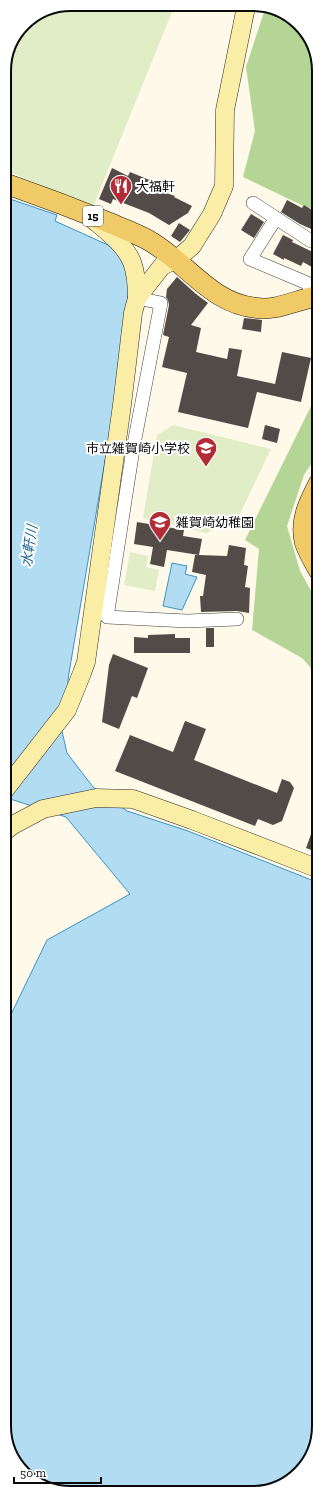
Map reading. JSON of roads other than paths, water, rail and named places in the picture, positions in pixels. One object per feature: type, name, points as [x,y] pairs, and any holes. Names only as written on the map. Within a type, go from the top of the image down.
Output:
[{"type":"main road","name":"15","points":[[11,186],[84,212],[148,240],[177,260],[210,290],[240,305],[272,309],[312,297]]},
{"type":"main road","points":[[312,498],[306,510],[304,532],[305,543],[312,557]]},
{"type":"street","points":[[137,298],[162,266],[177,260],[192,246],[212,214],[224,186],[225,110],[245,11]]},
{"type":"street","points":[[254,203],[311,241]]},
{"type":"street","points":[[11,783],[67,710],[86,662],[122,405],[133,313],[137,298],[136,281],[132,261],[119,242],[84,212]]},
{"type":"street","points":[[276,218],[250,260],[307,283],[312,290]]},
{"type":"street","points":[[137,298],[161,303],[107,617],[187,621],[237,619]]},
{"type":"street","points":[[122,405],[143,409]]},
{"type":"street","points":[[11,828],[43,809],[96,798],[133,799],[312,866]]},
{"type":"water","name":"水軒川","points":[[11,199],[57,215],[55,221],[108,245],[119,254],[134,290],[69,673],[62,731],[67,753],[93,787],[127,811],[188,831],[312,880],[312,1430],[310,1441],[302,1459],[285,1476],[271,1483],[252,1486],[59,1485],[45,1480],[35,1474],[23,1462],[13,1441],[11,1426],[11,1015],[47,940],[130,894],[66,817],[11,799]]},
{"type":"water","points":[[172,563],[187,566],[185,574],[197,577],[182,610],[163,606]]},
{"type":"place","name":"大福軒","points":[[121,206]]},
{"type":"place","name":"市立雑賀崎小学校","points":[[206,468]]},
{"type":"place","name":"雑賀崎幼稚園","points":[[160,542]]}]
